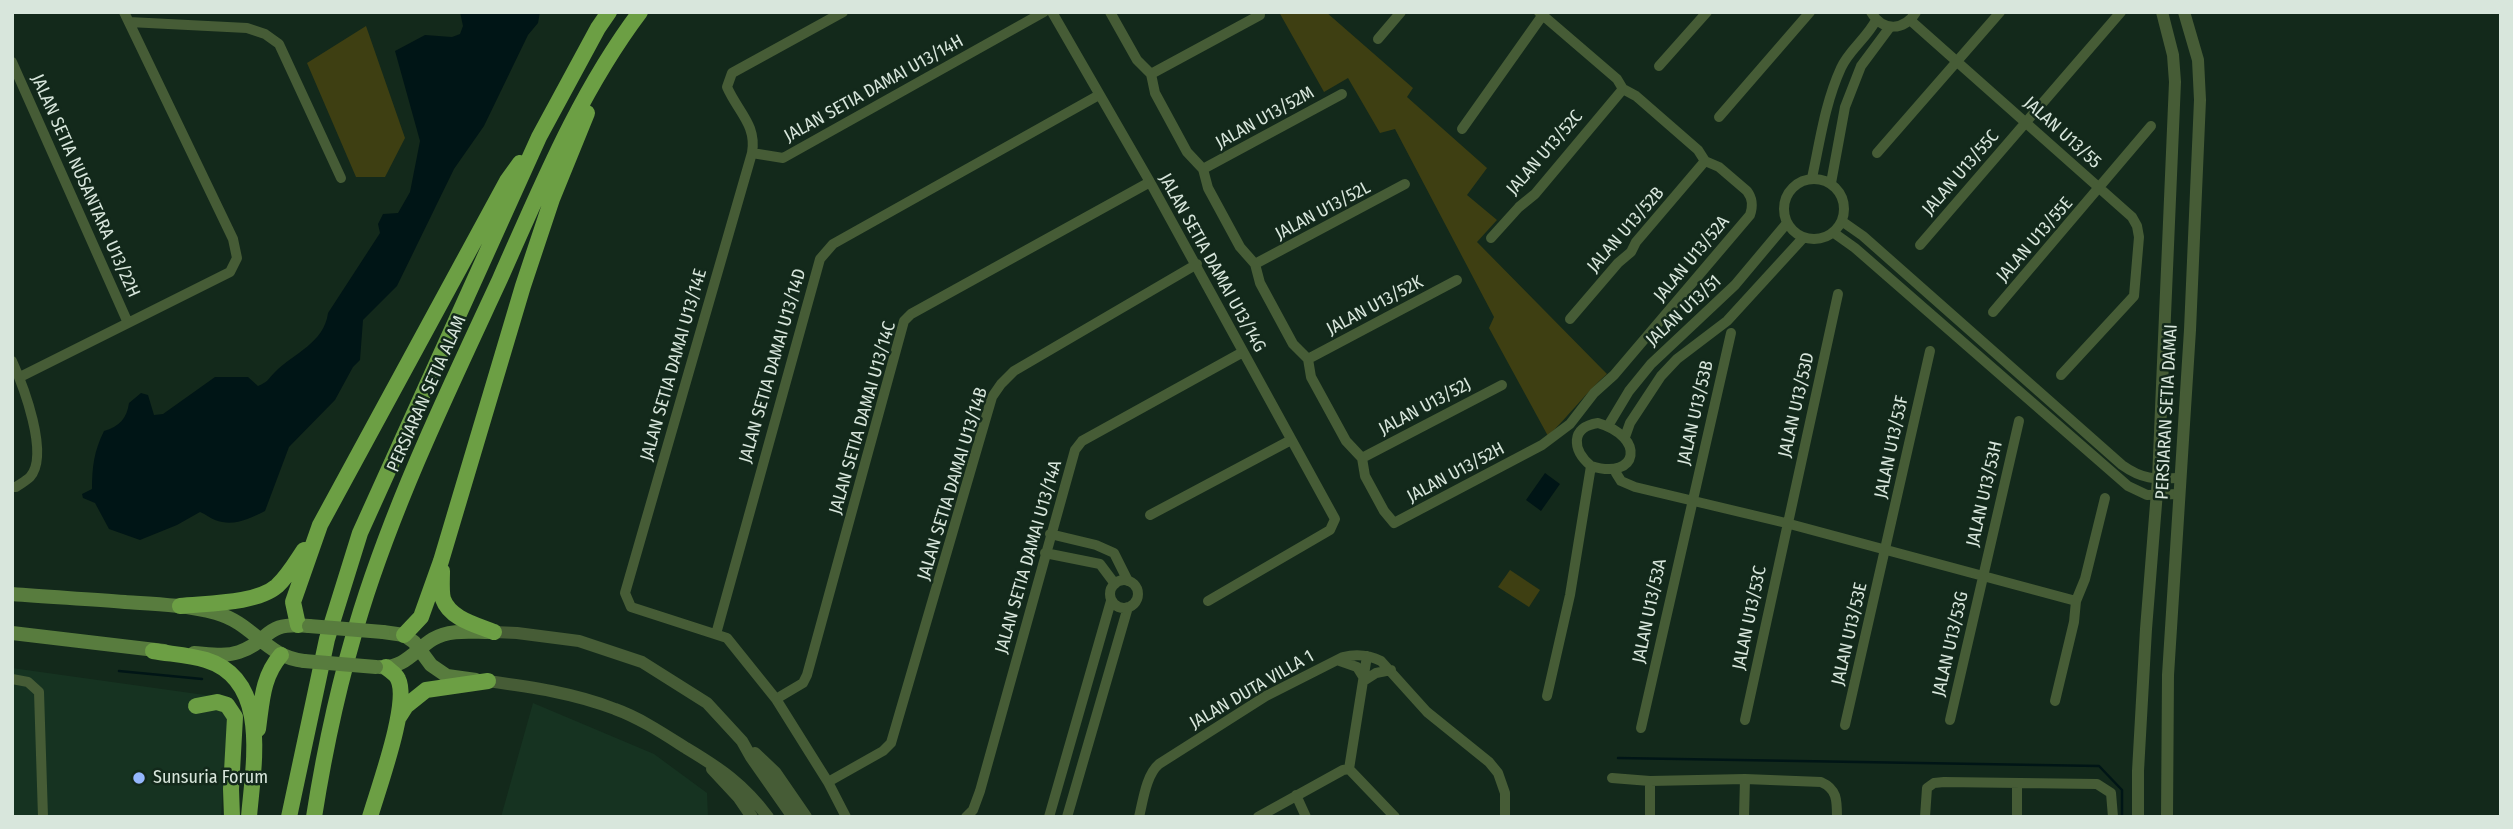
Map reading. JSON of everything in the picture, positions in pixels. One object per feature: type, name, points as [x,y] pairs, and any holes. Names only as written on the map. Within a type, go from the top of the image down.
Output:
[{"type":"highway","name":"PERSIARAN SETIA ALAM","points":[[289,817],[327,639],[360,533],[539,137],[598,28],[610,12]]},
{"type":"highway","name":"PERSIARAN SETIA ALAM","points":[[314,817],[332,721],[361,611],[400,504],[585,94],[640,12]]},
{"type":"highway","points":[[404,635],[421,617],[441,561],[519,300],[552,200],[619,40]]},
{"type":"highway","points":[[180,606],[255,597],[275,587],[290,572],[320,524],[507,181],[539,137]]},
{"type":"highway","points":[[303,626],[293,602],[320,524]]},
{"type":"highway","points":[[441,561],[443,598],[450,610],[457,617],[494,632]]},
{"type":"highway","points":[[153,651],[206,660],[224,669],[236,680],[247,697],[254,724],[253,769]]},
{"type":"highway","points":[[249,817],[265,682],[270,667],[281,655]]},
{"type":"highway","points":[[369,817],[399,717],[399,679],[381,667]]},
{"type":"highway","points":[[399,717],[406,706],[426,690],[488,681]]},
{"type":"highway","points":[[196,706],[217,702],[233,710],[232,817]]},
{"type":"main road","points":[[12,594],[180,606],[217,613],[248,627],[259,639],[290,660],[381,667],[401,663],[433,639],[449,632],[494,632]]},
{"type":"main road","points":[[12,633],[153,651],[234,654],[243,651],[275,627],[288,624],[383,632],[404,635],[431,665],[447,676],[488,681]]},
{"type":"street","points":[[752,153],[755,139],[751,128],[727,87],[732,73],[843,12]]},
{"type":"street","name":"JALAN SETIA DAMAI U13/14H","points":[[752,153],[783,158],[1044,12]]},
{"type":"street","name":"JALAN SETIA DAMAI U13/14G","points":[[1052,12],[1150,182],[1334,514],[1335,524],[1330,530],[1208,601]]},
{"type":"street","name":"JALAN U13/52H","points":[[1110,12],[1137,60],[1151,74],[1155,93],[1187,152],[1203,169],[1214,200],[1240,247],[1255,264],[1260,284],[1293,344],[1308,359],[1311,377],[1346,441],[1362,458],[1365,476],[1384,511],[1394,523],[1542,445],[1570,424]]},
{"type":"street","points":[[1378,39],[1401,12]]},
{"type":"street","points":[[1659,66],[1707,12]]},
{"type":"street","points":[[1719,117],[1810,12]]},
{"type":"street","points":[[1877,153],[2000,12]]},
{"type":"street","name":"JALAN U13/55C","points":[[1920,245],[2120,12]]},
{"type":"street","name":"PERSIARAN SETIA DAMAI","points":[[2138,817],[2139,758],[2158,479],[2175,82],[2173,55],[2162,12]]},
{"type":"street","name":"PERSIARAN SETIA DAMAI","points":[[2166,817],[2168,675],[2200,100],[2198,60],[2184,12]]},
{"type":"street","points":[[1462,129],[1541,14]]},
{"type":"street","name":"JALAN U13/52A","points":[[1541,14],[1617,79],[1623,89],[1636,96],[1698,150],[1706,161],[1719,167],[1747,191],[1752,201],[1750,215],[1570,424]]},
{"type":"street","points":[[1151,74],[1260,15]]},
{"type":"street","points":[[1812,178],[1828,103],[1842,65],[1869,33],[1874,16],[1890,27],[1897,27],[1913,16]]},
{"type":"street","name":"JALAN U13/55","points":[[1913,16],[1956,62],[2100,188],[2132,217],[2137,226],[2138,260],[2134,296],[2061,375]]},
{"type":"street","points":[[127,17],[247,28],[265,34],[279,44],[341,178]]},
{"type":"street","points":[[20,377],[230,272],[237,258],[233,239],[127,17]]},
{"type":"street","points":[[1831,183],[1845,107],[1861,66],[1890,27]]},
{"type":"street","name":"JALAN SETIA NUSANTARA U13/22H","points":[[12,62],[128,323]]},
{"type":"street","name":"JALAN U13/52C","points":[[1491,238],[1519,207],[1535,194],[1623,89]]},
{"type":"street","name":"JALAN U13/52M","points":[[1203,169],[1342,94]]},
{"type":"street","name":"JALAN SETIA DAMAI U13/14D","points":[[716,634],[776,412],[820,259],[826,250],[1099,95]]},
{"type":"street","name":"JALAN U13/55E","points":[[1993,312],[2151,126]]},
{"type":"street","name":"JALAN SETIA DAMAI U13/14E","points":[[716,634],[631,607],[627,601],[626,585],[752,153]]},
{"type":"street","name":"JALAN U13/52B","points":[[1570,319],[1618,263],[1631,252],[1636,242],[1706,161]]},
{"type":"street","points":[[1812,178],[1831,183],[1844,200],[1843,222],[1834,233],[1824,239],[1803,238],[1793,232],[1787,223],[1784,206],[1786,198],[1796,184],[1812,178]]},
{"type":"street","name":"JALAN SETIA DAMAI U13/14C","points":[[775,699],[803,683],[807,676],[904,321],[911,314],[1150,182]]},
{"type":"street","name":"JALAN U13/52L","points":[[1255,264],[1405,184]]},
{"type":"street","points":[[1843,222],[1863,236],[2136,475],[2158,479],[2180,478]]},
{"type":"street","name":"JALAN U13/51","points":[[1608,426],[1629,391],[1651,363],[1721,298],[1787,223]]},
{"type":"street","points":[[1834,233],[1855,248],[2114,475],[2141,493],[2179,494]]},
{"type":"street","name":"JALAN U13/51","points":[[1625,437],[1630,423],[1661,376],[1677,359],[1727,321],[1803,238]]},
{"type":"street","name":"JALAN SETIA DAMAI U13/14B","points":[[828,782],[883,751],[891,743],[992,397],[1001,384],[1014,371],[1196,264]]},
{"type":"street","name":"JALAN U13/52K","points":[[1308,359],[1457,280]]},
{"type":"street","name":"JALAN U13/53D","points":[[1786,523],[1838,294]]},
{"type":"street","name":"JALAN U13/53B","points":[[1691,501],[1731,333]]},
{"type":"street","name":"JALAN U13/53F","points":[[1886,550],[1930,351]]},
{"type":"street","name":"JALAN SETIA DAMAI U13/14A","points":[[966,817],[973,810],[980,791],[1075,450],[1082,441],[1243,352]]},
{"type":"street","points":[[12,361],[20,377],[36,432],[36,463],[31,476],[16,487],[12,486]]},
{"type":"street","name":"JALAN U13/52J","points":[[1362,458],[1502,385]]},
{"type":"street","name":"JALAN U13/53H","points":[[1982,575],[2019,421]]},
{"type":"street","points":[[1598,423],[1625,437],[1630,446],[1630,457],[1626,465],[1617,470],[1591,466],[1578,451],[1576,443],[1579,432],[1587,425],[1598,423]]},
{"type":"street","points":[[1570,424],[1579,432]]},
{"type":"street","points":[[1150,515],[1291,440]]},
{"type":"street","points":[[1547,696],[1570,595],[1591,466]]},
{"type":"street","points":[[1617,470],[1621,481],[1635,487],[1786,523],[2076,601]]},
{"type":"street","points":[[2055,701],[2074,622],[2076,601],[2085,579],[2105,498]]},
{"type":"street","name":"JALAN U13/53A","points":[[1641,728],[1691,501]]},
{"type":"street","name":"JALAN U13/53C","points":[[1745,720],[1786,523]]},
{"type":"street","points":[[1050,534],[1096,545],[1114,553],[1138,594],[1135,602],[1128,607],[1117,607],[1111,601]]},
{"type":"street","name":"JALAN U13/53E","points":[[1845,725],[1886,550]]},
{"type":"street","points":[[1045,553],[1100,564],[1115,583]]},
{"type":"street","name":"JALAN U13/53G","points":[[1950,720],[1982,575]]},
{"type":"street","points":[[1115,583],[1128,581]]},
{"type":"street","points":[[1049,817],[1111,601],[1110,592],[1115,583]]},
{"type":"street","points":[[1067,817],[1128,607]]},
{"type":"street","points":[[494,632],[579,641],[642,662],[707,703],[775,772],[806,817]]},
{"type":"street","points":[[716,634],[727,638],[775,699],[828,782],[846,817]]},
{"type":"street","points":[[1098,645],[1112,645],[1115,651]]},
{"type":"street","name":"JALAN DUTA VILLA 1","points":[[1139,817],[1153,769],[1266,696],[1348,655],[1367,656]]},
{"type":"street","points":[[1349,769],[1367,656],[1381,661],[1427,712],[1489,762],[1498,773],[1505,793],[1505,817]]},
{"type":"street","points":[[1336,660],[1357,667],[1365,680]]},
{"type":"street","points":[[1365,680],[1376,673],[1391,670]]},
{"type":"street","points":[[12,679],[28,682],[37,688],[40,698],[43,817]]},
{"type":"street","points":[[488,681],[575,696],[617,710],[661,732],[728,773],[768,817]]},
{"type":"street","points":[[742,741],[793,817]]},
{"type":"street","points":[[703,758],[739,798],[752,817]]},
{"type":"street","points":[[1258,817],[1349,769]]},
{"type":"street","points":[[1349,769],[1395,817]]},
{"type":"street","points":[[1612,778],[1650,781],[1745,779],[1821,782],[1830,786],[1837,797],[1837,817]]},
{"type":"street","points":[[1744,817],[1745,779]]},
{"type":"street","points":[[1650,781],[1650,817]]},
{"type":"street","points":[[1925,817],[1927,788],[1934,783],[1944,782],[2097,784],[2111,793],[2113,817]]},
{"type":"street","points":[[2017,783],[2017,817]]},
{"type":"street","points":[[1296,795],[1306,817]]},
{"type":"shaded area","points":[[460,12],[540,12],[538,23],[528,35],[484,126],[454,169],[397,286],[363,320],[360,360],[353,367],[335,400],[289,447],[265,511],[228,523],[200,512],[140,540],[109,529],[95,503],[83,498],[82,494],[92,489],[94,459],[104,431],[121,421],[129,403],[141,393],[148,395],[154,415],[163,414],[215,377],[248,377],[258,386],[307,347],[321,332],[328,313],[380,233],[378,224],[383,214],[398,213],[410,192],[420,141],[395,51],[425,35],[452,37],[460,34],[463,26]]},
{"type":"shaded area","points":[[1279,12],[1326,12],[1413,88],[1407,97],[1487,168],[1467,195],[1497,220],[1477,242],[1607,374],[1548,436],[1489,328],[1494,317],[1395,129],[1380,133],[1348,78],[1324,92]]},
{"type":"shaded area","points":[[366,26],[405,138],[385,177],[356,177],[307,63]]},
{"type":"shaded area","points":[[1545,473],[1560,484],[1541,511],[1526,500]]},
{"type":"shaded area","points":[[1510,570],[1540,590],[1529,607],[1498,587]]},
{"type":"shaded area","points":[[12,668],[212,696],[228,715],[221,817],[12,817]]},
{"type":"shaded area","points":[[533,703],[654,754],[707,793],[708,817],[501,817]]},
{"type":"waterway","points":[[119,671],[202,679]]},
{"type":"waterway","points":[[1618,758],[2099,766],[2122,790],[2122,817]]},
{"type":"place","name":"Sunsuria Forum","points":[[139,778]]}]
